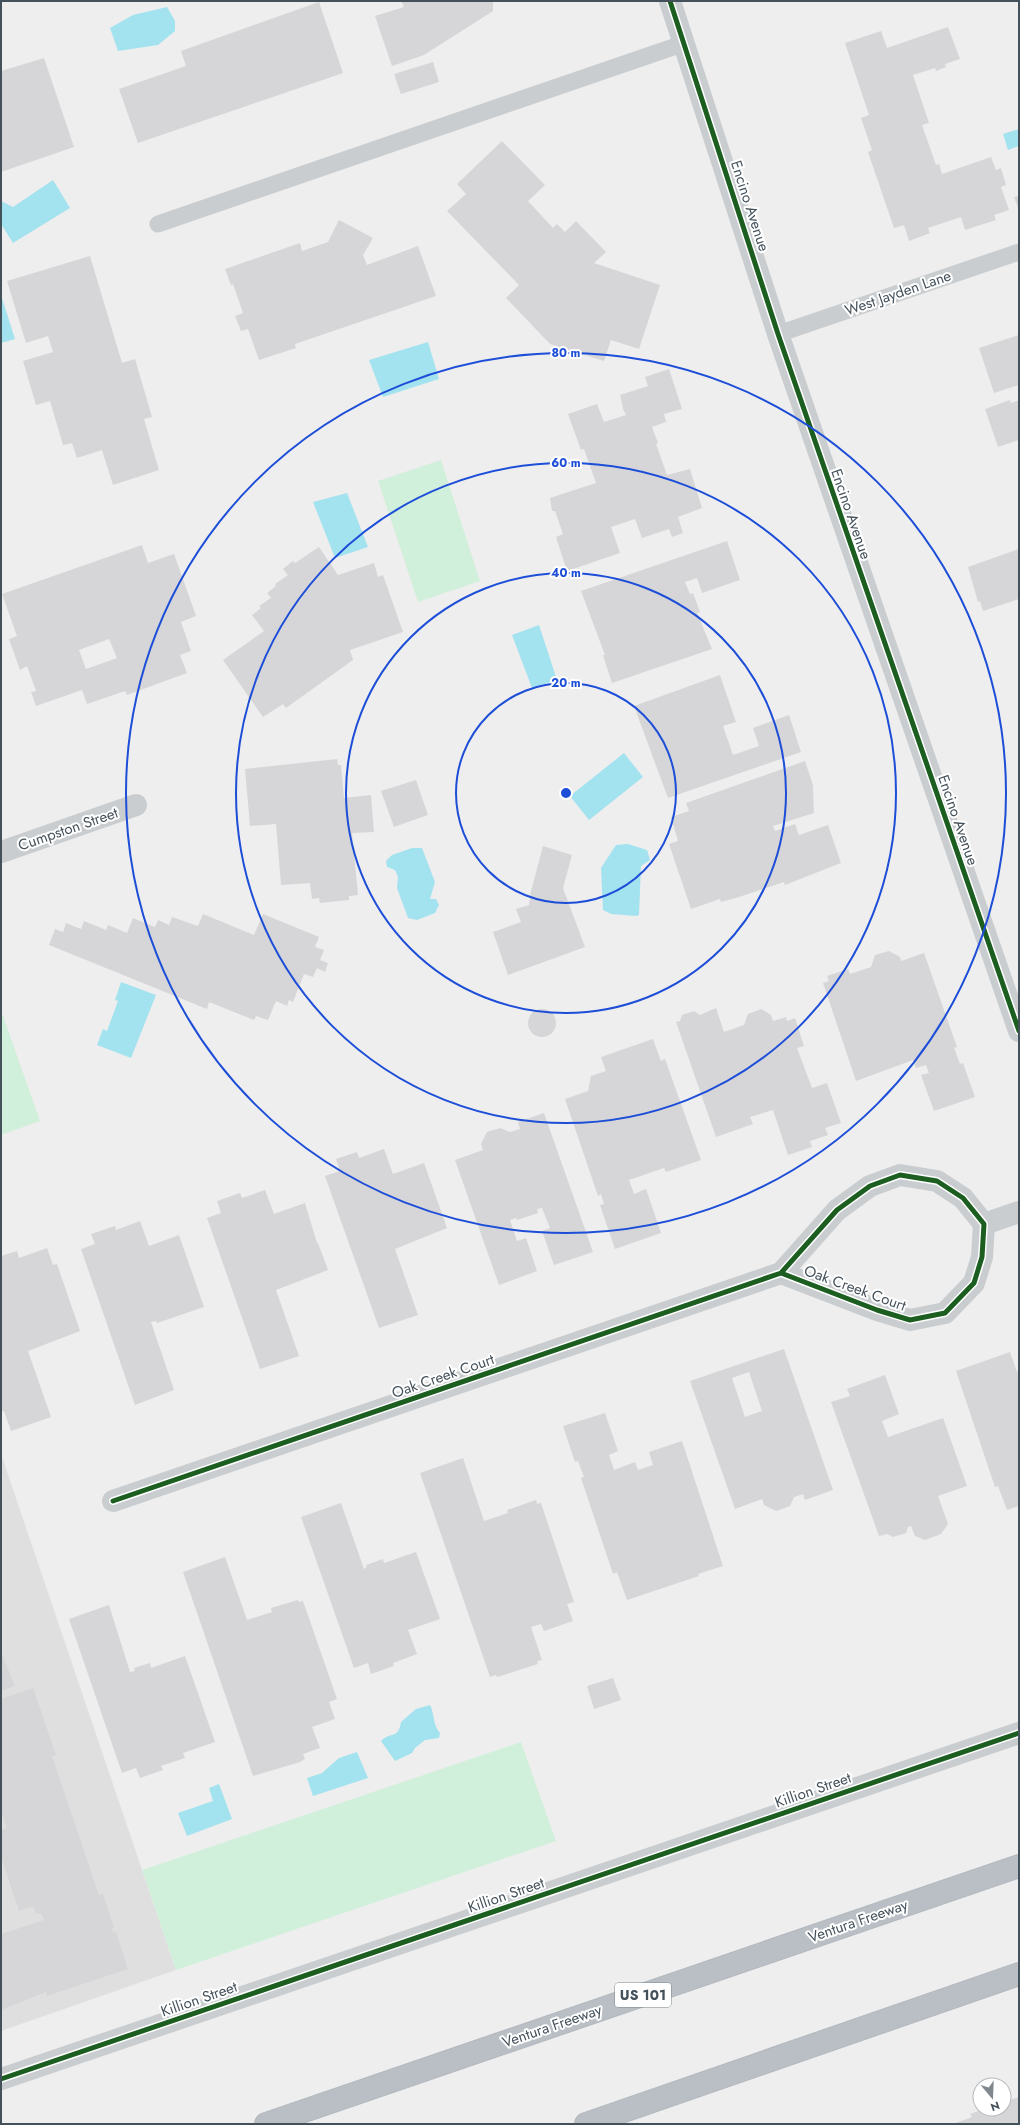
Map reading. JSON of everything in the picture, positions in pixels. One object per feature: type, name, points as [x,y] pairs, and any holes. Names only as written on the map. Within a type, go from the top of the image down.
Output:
[{"type":"highway","name":"Ventura Freeway","points":[[266,2124],[1019,1866]]},
{"type":"highway","points":[[586,2124],[1019,1974]]},
{"type":"street","name":"Encino Avenue","points":[[670,1],[685,43],[778,334],[867,597],[1019,1031]]},
{"type":"street","name":"Cumpston Street","points":[[1,852],[136,805]]},
{"type":"street","name":"Oak Creek Court","points":[[113,1501],[781,1273],[837,1210],[870,1186],[900,1175],[937,1181],[963,1198],[984,1224],[982,1257],[974,1283],[945,1313],[910,1320],[877,1310],[781,1273]]},
{"type":"street","points":[[984,1224],[1019,1212]]},
{"type":"street","name":"Killion Street","points":[[1,2079],[1019,1733]]},
{"type":"lane","points":[[158,224],[685,43]]},
{"type":"lane","name":"West Jayden Lane","points":[[778,334],[1019,252]]},
{"type":"shaded area","points":[[1,1454],[176,1970],[1,2031]]},
{"type":"green space","points":[[441,460],[480,581],[418,602],[378,481]]},
{"type":"green space","points":[[1,1010],[40,1121],[1,1135]]},
{"type":"green space","points":[[521,1742],[556,1841],[176,1970],[142,1870]]},
{"type":"water","points":[[167,7],[175,21],[175,31],[158,45],[118,51],[110,28],[133,15]]},
{"type":"water","points":[[1019,129],[1019,146],[1008,150],[1003,134]]},
{"type":"water","points":[[53,180],[70,208],[13,243],[1,224],[1,201],[13,207]]},
{"type":"water","points":[[1,295],[15,339],[1,343]]},
{"type":"water","points":[[428,342],[439,379],[383,397],[369,360]]},
{"type":"water","points":[[347,493],[368,547],[335,558],[313,502]]},
{"type":"water","points":[[539,625],[557,680],[532,688],[512,635]]},
{"type":"water","points":[[624,753],[643,777],[589,820],[570,796]]},
{"type":"water","points":[[628,844],[647,850],[650,860],[641,866],[639,915],[636,916],[611,914],[603,910],[601,868],[616,845]]},
{"type":"water","points":[[412,848],[422,848],[435,882],[430,899],[436,899],[439,905],[435,913],[417,920],[408,918],[397,888],[398,877],[395,870],[387,867],[386,861],[392,855]]},
{"type":"water","points":[[121,982],[156,995],[131,1058],[97,1045],[103,1029],[107,1031],[118,1001],[115,1000]]},
{"type":"water","points":[[430,1705],[437,1730],[440,1733],[439,1738],[425,1740],[415,1748],[412,1753],[395,1761],[381,1741],[396,1733],[400,1728],[401,1722],[416,1709]]},
{"type":"water","points":[[357,1752],[368,1778],[313,1796],[307,1778],[322,1773],[339,1758]]},
{"type":"water","points":[[219,1784],[232,1819],[187,1836],[178,1813],[213,1801],[209,1788]]},
{"type":"building","points":[[401,1],[493,1],[493,11],[424,55],[392,66],[375,16],[404,7]]},
{"type":"building","points":[[319,2],[343,73],[138,143],[119,89],[186,66],[181,51]]},
{"type":"building","points":[[948,27],[960,59],[945,64],[946,67],[936,71],[935,68],[913,75],[929,123],[922,125],[936,165],[939,164],[942,174],[991,157],[996,170],[1001,168],[1006,185],[1001,187],[1009,210],[994,215],[996,220],[965,230],[961,217],[928,228],[930,233],[909,241],[904,225],[894,228],[868,152],[872,150],[861,118],[869,115],[845,43],[881,31],[887,48]]},
{"type":"building","points":[[44,58],[74,147],[1,172],[1,71]]},
{"type":"building","points":[[433,62],[439,82],[401,94],[394,74]]},
{"type":"building","points":[[502,141],[545,185],[528,201],[553,228],[557,224],[565,232],[576,221],[606,252],[594,263],[660,285],[639,349],[611,340],[604,361],[550,344],[506,298],[519,285],[447,211],[466,194],[457,184]]},
{"type":"building","points":[[1019,196],[1019,210],[1014,197]]},
{"type":"building","points":[[339,220],[373,238],[363,255],[367,265],[418,246],[436,296],[295,344],[296,348],[259,360],[248,329],[241,331],[235,316],[243,313],[233,284],[231,285],[225,269],[300,243],[302,251],[328,242]]},
{"type":"building","points":[[90,256],[122,363],[135,359],[152,417],[144,419],[159,470],[113,485],[102,450],[77,458],[72,443],[63,445],[50,401],[36,405],[23,361],[53,352],[48,336],[26,343],[7,281]]},
{"type":"building","points":[[1019,335],[1019,385],[994,393],[979,348]]},
{"type":"building","points":[[669,369],[682,409],[664,414],[666,422],[652,427],[658,443],[656,444],[667,475],[690,469],[702,508],[678,517],[683,533],[672,537],[669,529],[642,538],[635,519],[611,527],[620,553],[567,571],[556,537],[563,534],[555,511],[552,511],[550,498],[596,483],[584,449],[581,450],[568,414],[597,404],[604,422],[626,415],[622,407],[620,395],[648,386],[645,377]]},
{"type":"building","points":[[1010,400],[1011,403],[1019,400],[1019,440],[998,447],[985,409]]},
{"type":"building","points":[[727,541],[740,580],[702,593],[697,578],[685,582],[690,594],[693,593],[700,612],[697,613],[712,649],[612,683],[603,655],[605,655],[581,591]]},
{"type":"building","points":[[142,545],[148,563],[174,554],[196,616],[181,622],[191,651],[180,655],[187,673],[127,695],[125,691],[87,704],[82,690],[36,706],[31,692],[36,691],[27,666],[20,670],[9,639],[17,636],[2,594]],"holes":[[[109,639],[117,658],[86,669],[79,650]]]},
{"type":"building","points":[[319,547],[338,575],[374,563],[378,577],[383,575],[403,632],[350,650],[353,660],[286,708],[283,704],[263,717],[223,660],[264,631],[252,615],[261,608],[259,606],[271,598],[267,593],[276,586],[275,584],[288,575],[283,569],[293,561],[295,563]]},
{"type":"building","points":[[1019,549],[1019,599],[983,611],[980,601],[978,602],[968,567]]},
{"type":"building","points":[[720,675],[736,722],[723,726],[733,755],[759,746],[753,728],[789,715],[801,752],[668,798],[634,706]]},
{"type":"building","points":[[337,759],[338,765],[341,765],[344,798],[371,795],[374,832],[352,833],[358,895],[349,896],[349,900],[320,903],[319,898],[312,899],[310,883],[281,885],[276,824],[250,826],[245,769]]},
{"type":"building","points":[[805,761],[813,785],[814,813],[773,826],[775,831],[795,824],[799,835],[828,825],[841,863],[785,885],[784,882],[736,898],[721,902],[720,899],[691,909],[669,844],[678,841],[671,817],[689,811],[686,803]]},
{"type":"building","points":[[416,780],[428,815],[394,827],[381,791]]},
{"type":"building","points":[[543,846],[572,855],[563,888],[585,947],[508,975],[493,932],[521,922],[516,909],[529,905],[531,891]]},
{"type":"building","points":[[203,914],[254,935],[263,914],[319,937],[315,947],[324,950],[320,960],[328,963],[325,972],[317,968],[313,977],[304,974],[293,1002],[289,1000],[287,1006],[276,1001],[268,1020],[256,1016],[254,1020],[209,1002],[207,1009],[49,945],[55,929],[63,932],[66,923],[81,929],[84,921],[106,930],[108,925],[127,933],[133,918],[155,927],[158,920],[169,925],[172,917],[198,926]]},
{"type":"building","points":[[889,951],[900,957],[901,961],[924,953],[957,1047],[954,1048],[960,1064],[963,1063],[975,1097],[934,1111],[921,1075],[929,1073],[926,1065],[916,1068],[913,1060],[856,1081],[823,983],[829,981],[827,976],[848,969],[850,974],[871,967],[875,955]]},
{"type":"building","points":[[716,1008],[724,1032],[744,1025],[748,1014],[761,1009],[771,1015],[773,1021],[786,1017],[787,1021],[795,1018],[804,1046],[797,1048],[812,1088],[827,1083],[841,1123],[825,1128],[828,1135],[810,1141],[812,1147],[788,1155],[773,1110],[750,1117],[753,1124],[716,1137],[676,1022],[680,1021],[682,1015],[694,1011],[700,1015]]},
{"type":"building","points":[[542,1009],[552,1013],[556,1023],[552,1033],[542,1037],[532,1033],[528,1023],[532,1013]]},
{"type":"building","points":[[653,1039],[661,1061],[665,1059],[701,1160],[666,1172],[664,1168],[629,1180],[634,1194],[646,1189],[661,1233],[615,1249],[600,1205],[604,1204],[601,1194],[598,1196],[565,1099],[588,1091],[591,1076],[606,1071],[601,1057]]},
{"type":"building","points":[[544,1113],[593,1252],[554,1265],[542,1231],[550,1228],[542,1208],[537,1209],[538,1213],[517,1220],[516,1218],[510,1220],[517,1241],[526,1238],[537,1271],[499,1285],[455,1160],[483,1150],[481,1144],[487,1132],[500,1128],[510,1132],[520,1129],[518,1122]]},
{"type":"building","points":[[384,1149],[393,1174],[424,1163],[447,1228],[395,1249],[418,1315],[379,1328],[325,1176],[340,1171],[336,1159],[357,1152],[359,1158]]},
{"type":"building","points":[[265,1190],[274,1214],[305,1203],[317,1243],[328,1270],[276,1290],[299,1356],[260,1369],[207,1218],[221,1213],[217,1201],[240,1193],[242,1198]]},
{"type":"building","points":[[140,1221],[149,1246],[179,1235],[204,1307],[157,1323],[156,1321],[151,1322],[174,1390],[135,1405],[81,1249],[95,1244],[91,1234],[115,1226],[116,1230]]},
{"type":"building","points":[[47,1248],[53,1265],[57,1264],[80,1331],[28,1351],[51,1417],[11,1431],[4,1411],[1,1412],[1,1256],[17,1251],[19,1258]]},
{"type":"building","points":[[784,1349],[833,1490],[805,1500],[803,1494],[794,1497],[790,1506],[776,1511],[764,1505],[762,1499],[735,1509],[690,1381]],"holes":[[[749,1372],[762,1411],[745,1417],[732,1378]]]},
{"type":"building","points":[[1010,1352],[1017,1372],[1019,1371],[1019,1506],[1007,1510],[998,1486],[995,1487],[956,1371]]},
{"type":"building","points":[[885,1375],[899,1414],[882,1421],[888,1437],[943,1418],[967,1486],[938,1496],[948,1524],[941,1534],[925,1540],[915,1536],[911,1526],[908,1527],[906,1533],[893,1537],[887,1534],[879,1536],[831,1402],[850,1396],[847,1389]]},
{"type":"building","points":[[605,1413],[618,1451],[609,1455],[614,1470],[635,1462],[638,1470],[653,1465],[649,1452],[682,1441],[723,1566],[698,1574],[699,1576],[627,1600],[617,1572],[613,1574],[581,1478],[584,1477],[578,1461],[575,1462],[563,1426]]},
{"type":"building","points":[[463,1458],[484,1521],[508,1513],[507,1510],[536,1500],[537,1504],[541,1503],[574,1602],[567,1604],[573,1621],[544,1631],[541,1624],[531,1627],[542,1660],[537,1661],[538,1664],[497,1677],[496,1675],[490,1677],[420,1473]]},
{"type":"building","points":[[341,1503],[364,1569],[367,1567],[366,1565],[383,1559],[384,1563],[416,1552],[440,1619],[408,1630],[417,1654],[393,1663],[394,1666],[371,1674],[368,1663],[354,1668],[301,1517]]},
{"type":"building","points":[[225,1557],[247,1620],[272,1612],[271,1608],[298,1600],[299,1602],[303,1601],[337,1699],[329,1702],[335,1719],[312,1727],[320,1748],[303,1754],[305,1759],[300,1762],[253,1776],[183,1572]]},
{"type":"building","points":[[109,1605],[130,1672],[135,1671],[134,1668],[150,1663],[151,1668],[185,1656],[215,1742],[183,1753],[185,1758],[161,1766],[163,1770],[140,1778],[136,1768],[122,1773],[69,1619]]},
{"type":"building","points":[[1,1652],[15,1686],[1,1691]]},
{"type":"building","points":[[613,1678],[621,1700],[594,1709],[587,1686]]},
{"type":"building","points":[[33,1688],[56,1755],[52,1756],[99,1895],[103,1894],[114,1927],[112,1928],[113,1933],[116,1932],[128,1969],[47,1996],[46,1992],[1,2010],[1,1934],[44,1920],[41,1913],[36,1914],[33,1906],[19,1911],[1,1857],[1,1830],[7,1828],[1,1811],[1,1699]]},
{"type":"building","points":[[1019,2097],[1019,2124],[953,2124],[972,2117],[1012,2117],[1012,2099]]},
{"type":"cycle path","points":[[670,1],[778,334],[1019,1031]]},
{"type":"cycle path","points":[[113,1501],[781,1273],[837,1210],[870,1186],[900,1175],[937,1181],[963,1198],[984,1224],[982,1257],[974,1283],[945,1313],[910,1320],[877,1310],[781,1273]]},
{"type":"cycle path","points":[[1,2079],[1019,1733]]}]
